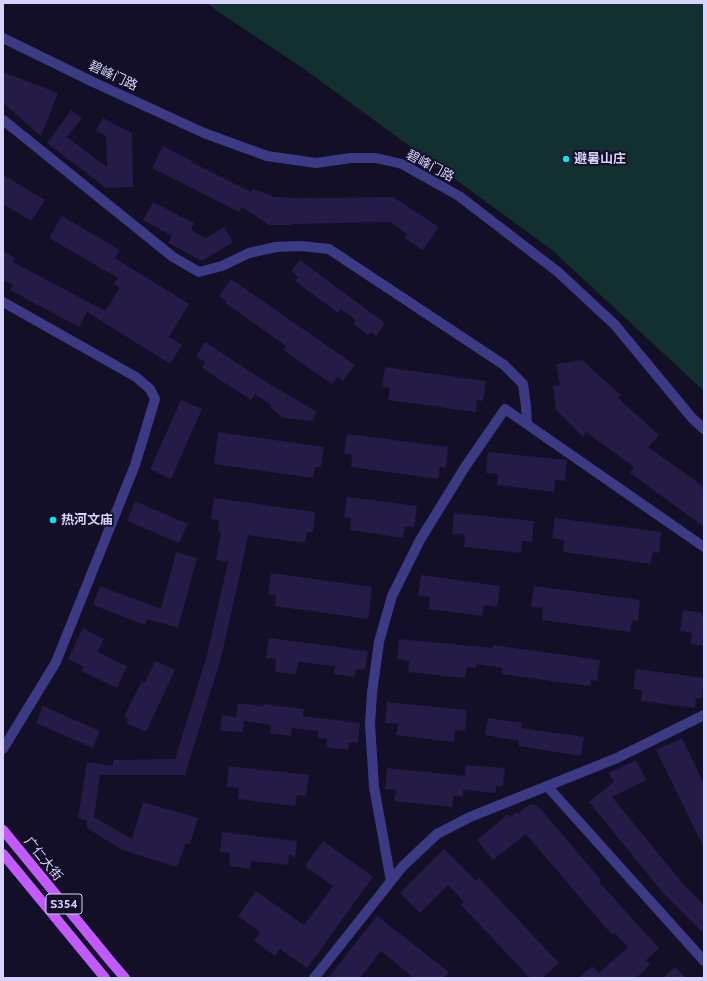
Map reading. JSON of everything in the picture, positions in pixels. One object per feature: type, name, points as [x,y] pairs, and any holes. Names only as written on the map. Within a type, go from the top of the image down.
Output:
[{"type":"main road","name":"广仁大街","points":[[3,830],[125,978]]},
{"type":"main road","name":"S354","points":[[3,854],[105,978]]},
{"type":"street","name":"碧峰门路","points":[[3,38],[204,133],[267,156],[316,163],[351,158],[376,158],[402,164],[459,196],[558,272],[615,325],[692,418],[704,429]]},
{"type":"street","points":[[3,120],[174,257],[199,272],[222,266],[248,253],[276,247],[301,246],[329,249],[504,365],[523,384],[527,424]]},
{"type":"street","points":[[3,302],[136,377],[150,389],[155,399],[135,465],[56,662],[3,749]]},
{"type":"street","points":[[392,881],[374,787],[370,724],[372,693],[379,642],[392,596],[420,540],[461,473],[505,409],[704,547]]},
{"type":"street","points":[[314,978],[403,866],[437,834],[470,817],[617,758],[704,715]]},
{"type":"street","points":[[548,786],[704,961]]},
{"type":"green space","name":"避暑山庄","points":[[207,3],[704,3],[704,391],[552,250],[304,69]]},
{"type":"building","points":[[3,72],[58,93],[41,136],[3,103]]},
{"type":"building","points":[[71,110],[82,118],[67,137],[107,167],[106,136],[96,130],[103,118],[132,133],[133,187],[106,188],[47,143]]},
{"type":"building","points":[[163,146],[192,161],[191,162],[251,192],[253,189],[275,197],[303,198],[393,197],[439,227],[423,250],[404,238],[407,234],[390,222],[269,225],[242,207],[239,212],[152,168]]},
{"type":"building","points":[[3,175],[45,200],[31,221],[3,204]]},
{"type":"building","points":[[153,202],[194,223],[191,230],[206,238],[224,227],[233,242],[202,261],[168,243],[172,236],[143,220]]},
{"type":"building","points":[[62,216],[120,250],[115,258],[189,304],[169,337],[182,345],[170,364],[87,312],[79,327],[10,290],[13,285],[3,280],[3,251],[15,258],[13,262],[105,311],[120,288],[114,284],[118,278],[49,238]]},
{"type":"building","points":[[300,260],[385,323],[376,336],[371,332],[368,335],[353,324],[356,320],[341,309],[338,313],[295,281],[298,277],[291,271]]},
{"type":"building","points":[[231,279],[355,365],[343,381],[338,377],[332,384],[283,350],[286,346],[225,303],[227,301],[219,296]]},
{"type":"building","points":[[205,342],[280,391],[317,412],[312,421],[284,418],[270,408],[271,405],[255,394],[251,400],[202,368],[205,362],[196,356]]},
{"type":"building","points":[[582,360],[621,395],[618,398],[659,435],[648,447],[704,487],[704,527],[630,473],[634,467],[586,432],[583,437],[556,410],[553,386],[560,385],[556,364]]},
{"type":"building","points":[[385,367],[486,381],[483,401],[477,400],[476,412],[388,400],[390,388],[382,387]]},
{"type":"building","points":[[181,400],[202,409],[171,479],[150,469]]},
{"type":"building","points":[[218,432],[324,447],[321,467],[315,467],[313,478],[214,464]]},
{"type":"building","points":[[347,434],[448,447],[446,468],[440,467],[438,479],[351,467],[352,455],[344,454]]},
{"type":"building","points":[[488,452],[567,460],[565,481],[555,480],[554,492],[497,485],[498,474],[486,473]]},
{"type":"building","points":[[347,497],[417,506],[414,527],[405,526],[403,538],[350,530],[351,518],[344,517]]},
{"type":"building","points":[[214,498],[315,512],[313,532],[307,532],[305,543],[248,535],[221,658],[185,775],[100,775],[94,817],[132,839],[143,802],[198,818],[190,844],[186,843],[177,867],[122,850],[87,828],[87,820],[78,818],[87,762],[113,766],[113,760],[175,759],[207,655],[228,562],[216,560],[221,532],[218,531],[219,520],[211,519]]},
{"type":"building","points":[[135,501],[188,524],[179,543],[127,521]]},
{"type":"building","points":[[454,513],[534,521],[532,542],[522,541],[521,553],[464,547],[465,535],[452,534]]},
{"type":"building","points":[[555,518],[661,532],[659,553],[653,552],[651,564],[563,552],[564,540],[552,538]]},
{"type":"building","points":[[176,552],[197,558],[178,628],[147,619],[145,625],[93,605],[100,586],[161,609]]},
{"type":"building","points":[[271,573],[372,587],[368,619],[275,606],[276,595],[268,594]]},
{"type":"building","points":[[421,575],[500,586],[497,607],[484,605],[482,616],[429,609],[430,597],[418,596]]},
{"type":"building","points":[[534,586],[640,600],[638,621],[632,620],[630,632],[542,620],[543,608],[531,607]]},
{"type":"building","points":[[683,610],[704,613],[704,646],[691,644],[692,633],[680,631]]},
{"type":"building","points":[[83,628],[104,639],[98,652],[127,666],[117,688],[82,671],[84,667],[68,659]]},
{"type":"building","points":[[269,638],[368,651],[365,670],[356,669],[355,677],[334,674],[335,666],[298,662],[296,674],[275,672],[276,659],[266,658]]},
{"type":"building","points":[[399,639],[493,648],[493,645],[600,660],[597,681],[591,680],[590,686],[551,681],[502,674],[502,668],[477,664],[476,668],[467,667],[465,678],[408,672],[409,661],[397,659]]},
{"type":"building","points":[[155,661],[175,670],[146,732],[126,723],[128,719],[124,717],[142,681],[145,682]]},
{"type":"building","points":[[636,669],[704,678],[702,698],[696,698],[695,708],[641,701],[642,690],[633,689]]},
{"type":"building","points":[[387,702],[467,710],[465,731],[455,730],[454,742],[396,735],[398,724],[385,723]]},
{"type":"building","points":[[238,703],[264,706],[264,704],[304,709],[303,716],[360,723],[358,743],[349,742],[348,750],[326,747],[327,739],[318,738],[318,731],[292,728],[291,736],[270,733],[271,725],[244,721],[243,732],[220,731],[222,715],[236,717]]},
{"type":"building","points":[[43,706],[100,731],[93,748],[36,723]]},
{"type":"building","points":[[488,718],[522,723],[521,728],[584,737],[581,756],[519,746],[519,741],[485,735]]},
{"type":"building","points":[[682,738],[704,784],[704,848],[656,750]]},
{"type":"building","points":[[636,760],[646,780],[612,797],[684,885],[704,905],[704,934],[664,894],[589,802],[614,782],[609,773]]},
{"type":"building","points":[[466,765],[505,768],[503,786],[496,786],[496,793],[463,790],[463,796],[453,796],[452,807],[394,801],[396,790],[385,789],[387,768],[465,776]]},
{"type":"building","points":[[229,766],[309,775],[306,796],[297,795],[295,806],[238,799],[239,788],[227,787]]},
{"type":"building","points":[[532,804],[538,806],[601,880],[599,882],[659,948],[646,960],[650,965],[636,978],[579,978],[592,966],[599,973],[628,947],[615,933],[613,935],[605,927],[526,834],[493,860],[477,840],[508,814],[510,817],[516,812],[518,814]]},
{"type":"building","points":[[222,832],[297,841],[295,858],[289,854],[288,865],[251,861],[250,869],[229,866],[230,853],[220,852]]},
{"type":"building","points":[[323,841],[373,877],[307,968],[280,949],[275,956],[254,941],[260,932],[238,916],[256,891],[304,925],[333,886],[305,866]]},
{"type":"building","points":[[444,849],[476,881],[479,878],[559,963],[542,978],[530,978],[461,905],[464,902],[448,885],[420,913],[400,893]]},
{"type":"building","points":[[377,916],[449,972],[444,978],[414,978],[381,951],[360,978],[328,978]]},
{"type":"building","points":[[675,967],[686,978],[663,978]]},
{"type":"place","name":"避暑山庄","points":[[566,159]]},
{"type":"place","name":"热河文庙","points":[[53,520]]}]
